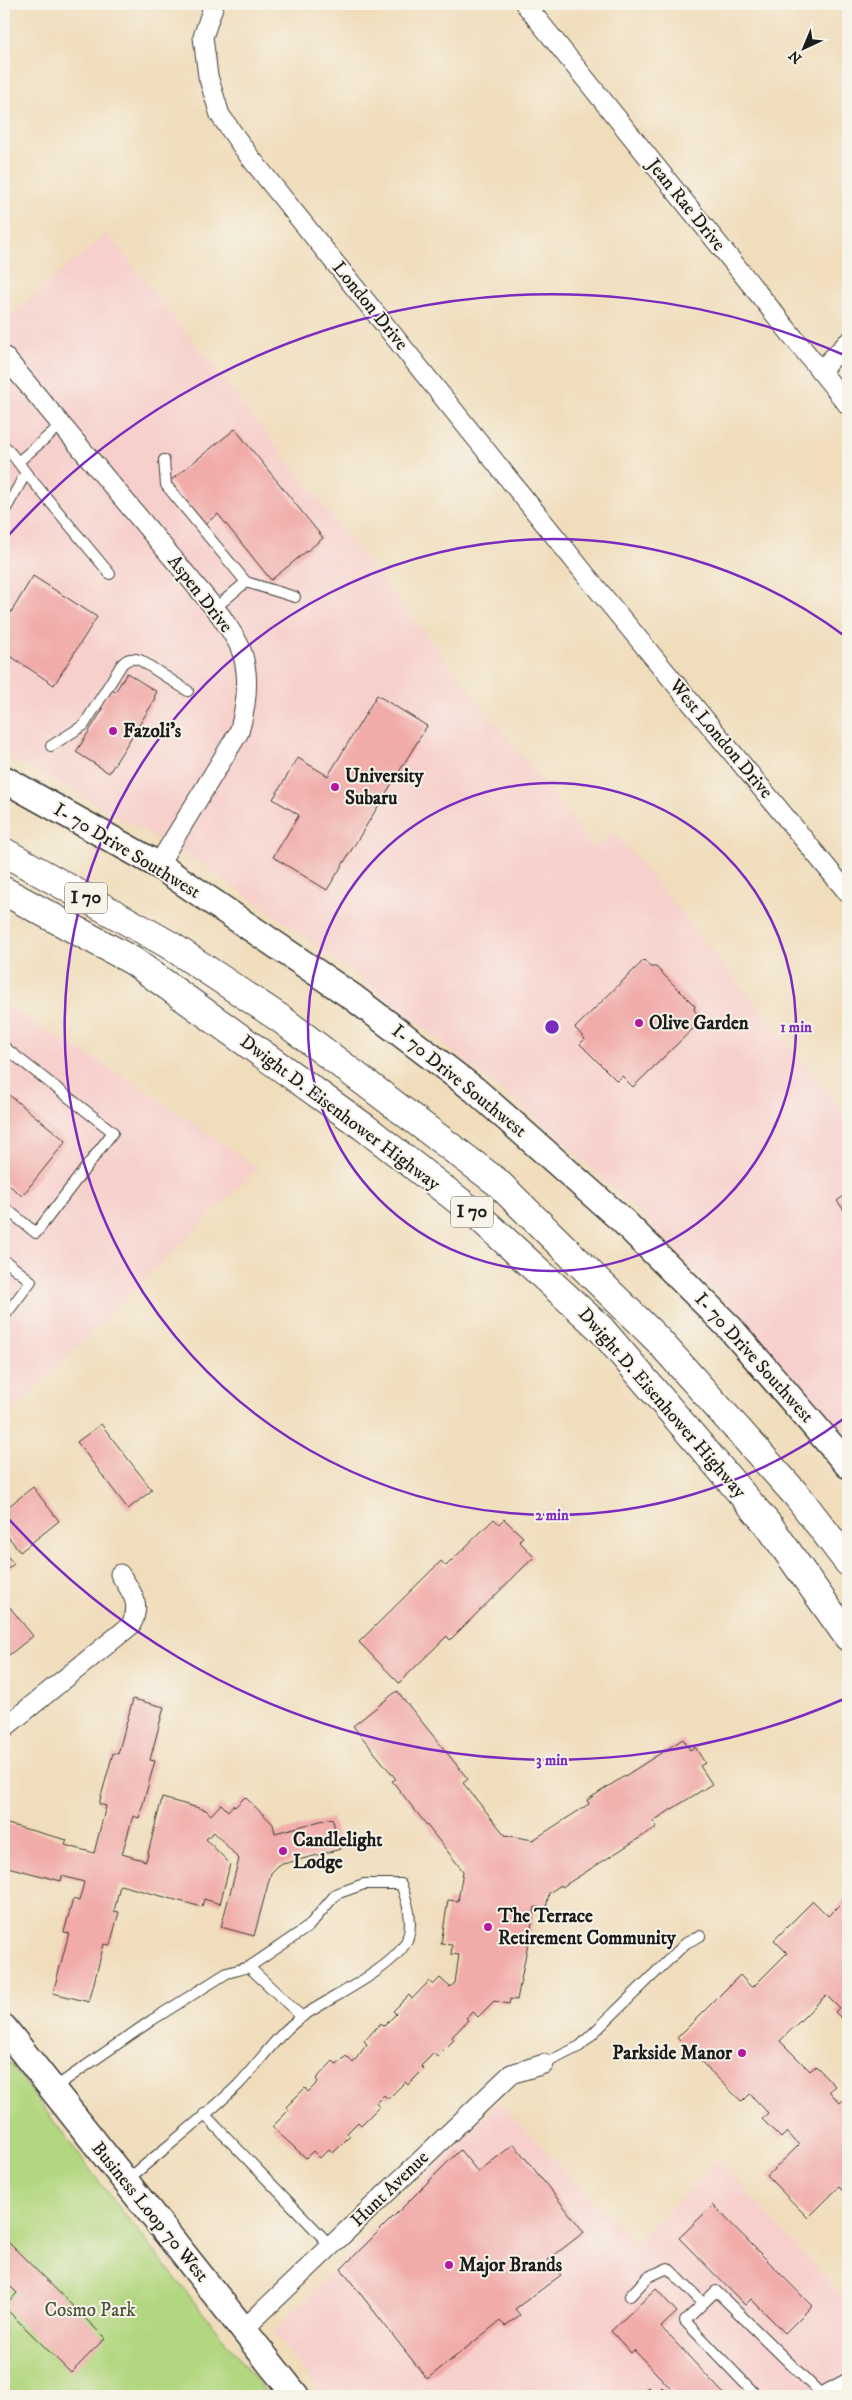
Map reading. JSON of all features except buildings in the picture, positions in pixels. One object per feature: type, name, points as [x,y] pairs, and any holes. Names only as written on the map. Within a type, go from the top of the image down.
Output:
[{"type":"highway","name":"Dwight D. Eisenhower Highway","points":[[4,852],[168,944],[281,1019],[497,1182],[657,1340],[798,1498],[848,1562]]},
{"type":"highway","name":"Dwight D. Eisenhower Highway","points":[[4,890],[16,900],[133,962],[364,1128],[477,1215],[601,1329],[770,1527],[848,1637]]},
{"type":"street","name":"London Drive","points":[[214,4],[204,37],[208,76],[220,115],[249,156],[594,585]]},
{"type":"street","name":"Jean Rae Drive","points":[[525,4],[848,406]]},
{"type":"street","points":[[820,371],[848,342]]},
{"type":"street","name":"Aspen Drive","points":[[4,356],[214,608],[240,646],[246,675],[245,709],[240,732],[158,865]]},
{"type":"street","name":"West London Drive","points":[[594,585],[848,893]]},
{"type":"street","name":"I- 70 Drive Southwest","points":[[4,780],[158,865],[354,998],[475,1090],[623,1221],[730,1328],[848,1465]]},
{"type":"street","points":[[4,1728],[131,1625],[137,1612],[134,1595],[120,1574]]},
{"type":"street","name":"Business Loop 70 West","points":[[4,2028],[296,2396]]},
{"type":"street","name":"Hunt Avenue","points":[[244,2329],[511,2074],[544,2064]]},
{"type":"street","points":[[823,2396],[848,2383]]},
{"type":"lane","points":[[18,462],[61,425]]},
{"type":"lane","points":[[4,445],[110,574]]},
{"type":"lane","points":[[164,460],[166,486],[246,582],[295,596]]},
{"type":"lane","points":[[4,512],[26,473]]},
{"type":"lane","points":[[214,608],[246,582]]},
{"type":"lane","points":[[51,746],[84,725],[122,664],[127,660],[132,658],[140,660],[188,691]]},
{"type":"lane","points":[[4,1047],[113,1132],[36,1233],[4,1207]]},
{"type":"lane","points":[[4,1260],[31,1281],[4,1315]]},
{"type":"lane","points":[[53,2089],[152,2020],[219,1978],[228,1973],[249,1967],[308,1926],[336,1894],[364,1884],[401,1884],[409,1908],[407,1939],[401,1948],[367,1978],[302,2017],[278,2038],[238,2085],[125,2182]]},
{"type":"lane","points":[[544,2064],[580,2046],[686,1943],[700,1936]]},
{"type":"lane","points":[[249,1967],[302,2017]]},
{"type":"lane","points":[[204,2114],[331,2246]]},
{"type":"lane","points":[[630,2296],[648,2278],[668,2268],[703,2303]]},
{"type":"lane","points":[[757,2396],[685,2321],[716,2292],[823,2396]]},
{"type":"shaded area","points":[[107,233],[595,848],[615,832],[848,1118],[848,1446],[764,1341],[644,1218],[549,1129],[425,1029],[299,932],[196,861],[55,781],[4,756],[4,321]]},
{"type":"shaded area","points":[[4,1005],[139,1086],[257,1168],[4,1420]]},
{"type":"shaded area","points":[[499,2102],[635,2244],[718,2160],[842,2296],[848,2290],[848,2396],[324,2396],[273,2332]]},
{"type":"green space","name":"Cosmo Park","points":[[4,2055],[103,2187],[269,2396],[4,2396]]},
{"type":"place","name":"Fazoli's","points":[[113,731]]},
{"type":"place","name":"University Subaru","points":[[335,787]]},
{"type":"place","name":"Olive Garden","points":[[639,1023]]},
{"type":"place","name":"Candlelight Lodge","points":[[283,1851]]},
{"type":"place","name":"The Terrace Retirement Community","points":[[488,1927]]},
{"type":"place","name":"Parkside Manor","points":[[742,2053]]},
{"type":"place","name":"Major Brands","points":[[449,2265]]}]
